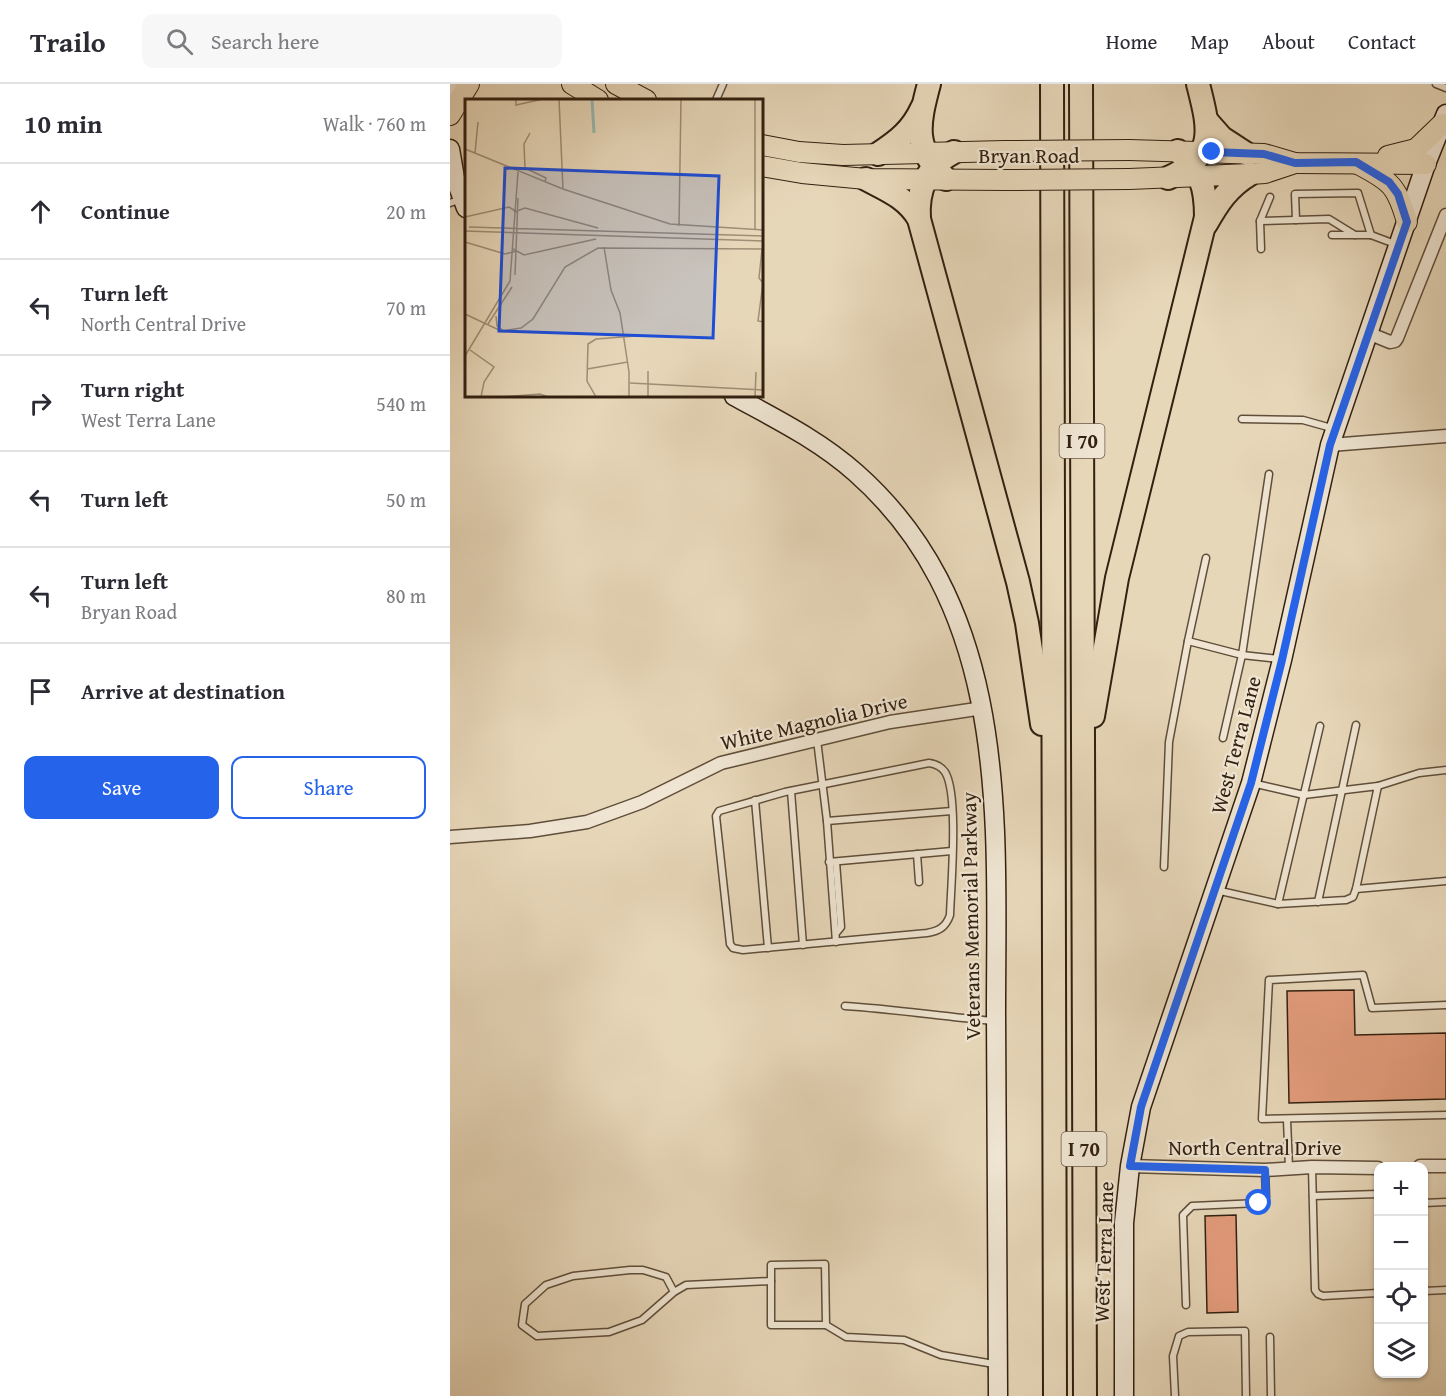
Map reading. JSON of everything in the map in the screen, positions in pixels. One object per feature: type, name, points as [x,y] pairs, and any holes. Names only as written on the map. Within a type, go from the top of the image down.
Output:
[{"type":"highway","points":[[878,154],[898,141],[916,121],[928,84]]},
{"type":"highway","name":"I 70","points":[[1052,84],[1055,1396]]},
{"type":"highway","name":"I 70","points":[[1081,84],[1085,1396]]},
{"type":"highway","points":[[1168,178],[1182,172],[1193,161],[1206,140],[1207,121],[1198,84]]},
{"type":"highway","points":[[922,107],[921,125],[932,170]]},
{"type":"highway","points":[[1204,228],[1218,202],[1236,183],[1247,164],[1207,121]]},
{"type":"highway","points":[[919,219],[919,194],[941,159],[954,152]]},
{"type":"highway","points":[[1083,798],[1093,714],[1117,578],[1204,228],[1205,196],[1193,161]]},
{"type":"highway","points":[[866,179],[901,198],[913,208],[919,219],[1018,582],[1027,622],[1038,702],[1054,785]]},
{"type":"main road","points":[[450,115],[469,84]]},
{"type":"main road","points":[[572,84],[596,99]]},
{"type":"main road","points":[[616,84],[644,99]]},
{"type":"main road","points":[[1356,162],[1416,149],[1444,119]]},
{"type":"main road","name":"Bryan Road","points":[[764,145],[810,153],[878,154],[932,170],[1005,180],[1168,178]]},
{"type":"main road","name":"Bryan Road","points":[[954,152],[1129,150],[1193,161],[1247,164],[1264,154],[1295,163],[1426,164]]},
{"type":"main road","points":[[1356,162],[1389,182],[1398,194],[1407,222]]},
{"type":"main road","name":"Bryan Road","points":[[764,166],[802,173],[866,179],[932,170]]},
{"type":"street","points":[[450,107],[454,84]]},
{"type":"street","name":"West Terra Lane","points":[[1124,1396],[1124,1224],[1130,1166],[1141,1107],[1251,783],[1333,437],[1426,164],[1444,119]]},
{"type":"street","points":[[450,149],[460,203]]},
{"type":"street","points":[[1368,333],[1390,342],[1395,341],[1446,215]]},
{"type":"street","name":"Veterans Memorial Parkway","points":[[738,398],[827,449],[870,486],[901,521],[934,570],[955,613],[966,643],[983,708],[996,838],[998,1396]]},
{"type":"street","points":[[1333,437],[1446,436]]},
{"type":"street","name":"White Magnolia Drive","points":[[450,837],[530,831],[587,822],[642,802],[721,763],[890,722],[983,708]]},
{"type":"street","name":"North Central Drive","points":[[1130,1166],[1265,1170],[1312,1167],[1374,1168]]},
{"type":"street","points":[[1428,1167],[1446,1166]]},
{"type":"lane","points":[[716,99],[723,84]]},
{"type":"lane","points":[[1436,84],[1446,88]]},
{"type":"lane","points":[[1296,220],[1296,194],[1358,193],[1371,235]]},
{"type":"lane","points":[[1261,249],[1260,221],[1270,197]]},
{"type":"lane","points":[[1260,221],[1329,219],[1355,235]]},
{"type":"lane","points":[[1332,235],[1371,235],[1398,245]]},
{"type":"lane","points":[[1242,419],[1303,420],[1333,437]]},
{"type":"lane","points":[[1223,738],[1242,655],[1269,474]]},
{"type":"lane","points":[[1164,867],[1169,742],[1206,558]]},
{"type":"lane","points":[[1188,641],[1242,655],[1282,660]]},
{"type":"lane","points":[[1318,902],[1356,725]]},
{"type":"lane","points":[[1278,904],[1320,726]]},
{"type":"lane","points":[[817,740],[833,862],[837,942]]},
{"type":"lane","points":[[929,763],[936,765],[945,773],[949,781],[952,811],[952,851],[950,915],[943,927],[938,931],[927,933],[743,950],[733,948],[730,944],[716,816],[719,812],[791,791],[929,763]]},
{"type":"lane","points":[[1251,783],[1305,795],[1378,786],[1419,772],[1446,770]]},
{"type":"lane","points":[[1216,890],[1278,904],[1346,900],[1353,897],[1378,786]]},
{"type":"lane","points":[[791,791],[803,945]]},
{"type":"lane","points":[[755,800],[768,948]]},
{"type":"lane","points":[[827,821],[952,811]]},
{"type":"lane","points":[[833,862],[952,851]]},
{"type":"lane","points":[[917,854],[919,882]]},
{"type":"lane","points":[[1356,889],[1446,881]]},
{"type":"lane","points":[[1446,1005],[1372,1008],[1363,975],[1269,980],[1262,1119],[1446,1116]]},
{"type":"lane","points":[[845,1006],[996,1021]]},
{"type":"lane","points":[[1287,1120],[1289,1168]]},
{"type":"lane","points":[[1312,1167],[1315,1290],[1323,1296],[1374,1293]]},
{"type":"lane","points":[[1185,1305],[1183,1215],[1192,1206],[1259,1203],[1266,1197],[1265,1170]]},
{"type":"lane","points":[[1313,1196],[1374,1194]]},
{"type":"lane","points":[[1428,1203],[1446,1202]]},
{"type":"lane","points":[[826,1325],[825,1264],[771,1265],[771,1325],[826,1325],[846,1337],[904,1340],[941,1355],[998,1365]]},
{"type":"lane","points":[[674,1292],[666,1277],[643,1270],[630,1269],[573,1276],[546,1286],[525,1304],[522,1325],[537,1336],[609,1332],[642,1320],[674,1292],[686,1285],[771,1281]]},
{"type":"lane","points":[[1428,1291],[1446,1290]]},
{"type":"lane","points":[[1175,1396],[1173,1356],[1179,1336],[1188,1332],[1245,1331],[1246,1396]]},
{"type":"lane","points":[[1270,1337],[1271,1396]]},
{"type":"building","points":[[1354,990],[1355,1035],[1446,1033],[1446,1099],[1289,1103],[1287,991]]},
{"type":"building","points":[[1236,1215],[1238,1312],[1207,1313],[1205,1216]]},
{"type":"route","points":[[1212,152],[1264,154],[1295,163],[1356,162],[1389,182],[1403,205],[1407,222],[1330,445],[1282,660],[1251,783],[1141,1107],[1130,1166],[1265,1170],[1266,1197],[1259,1203]]}]
